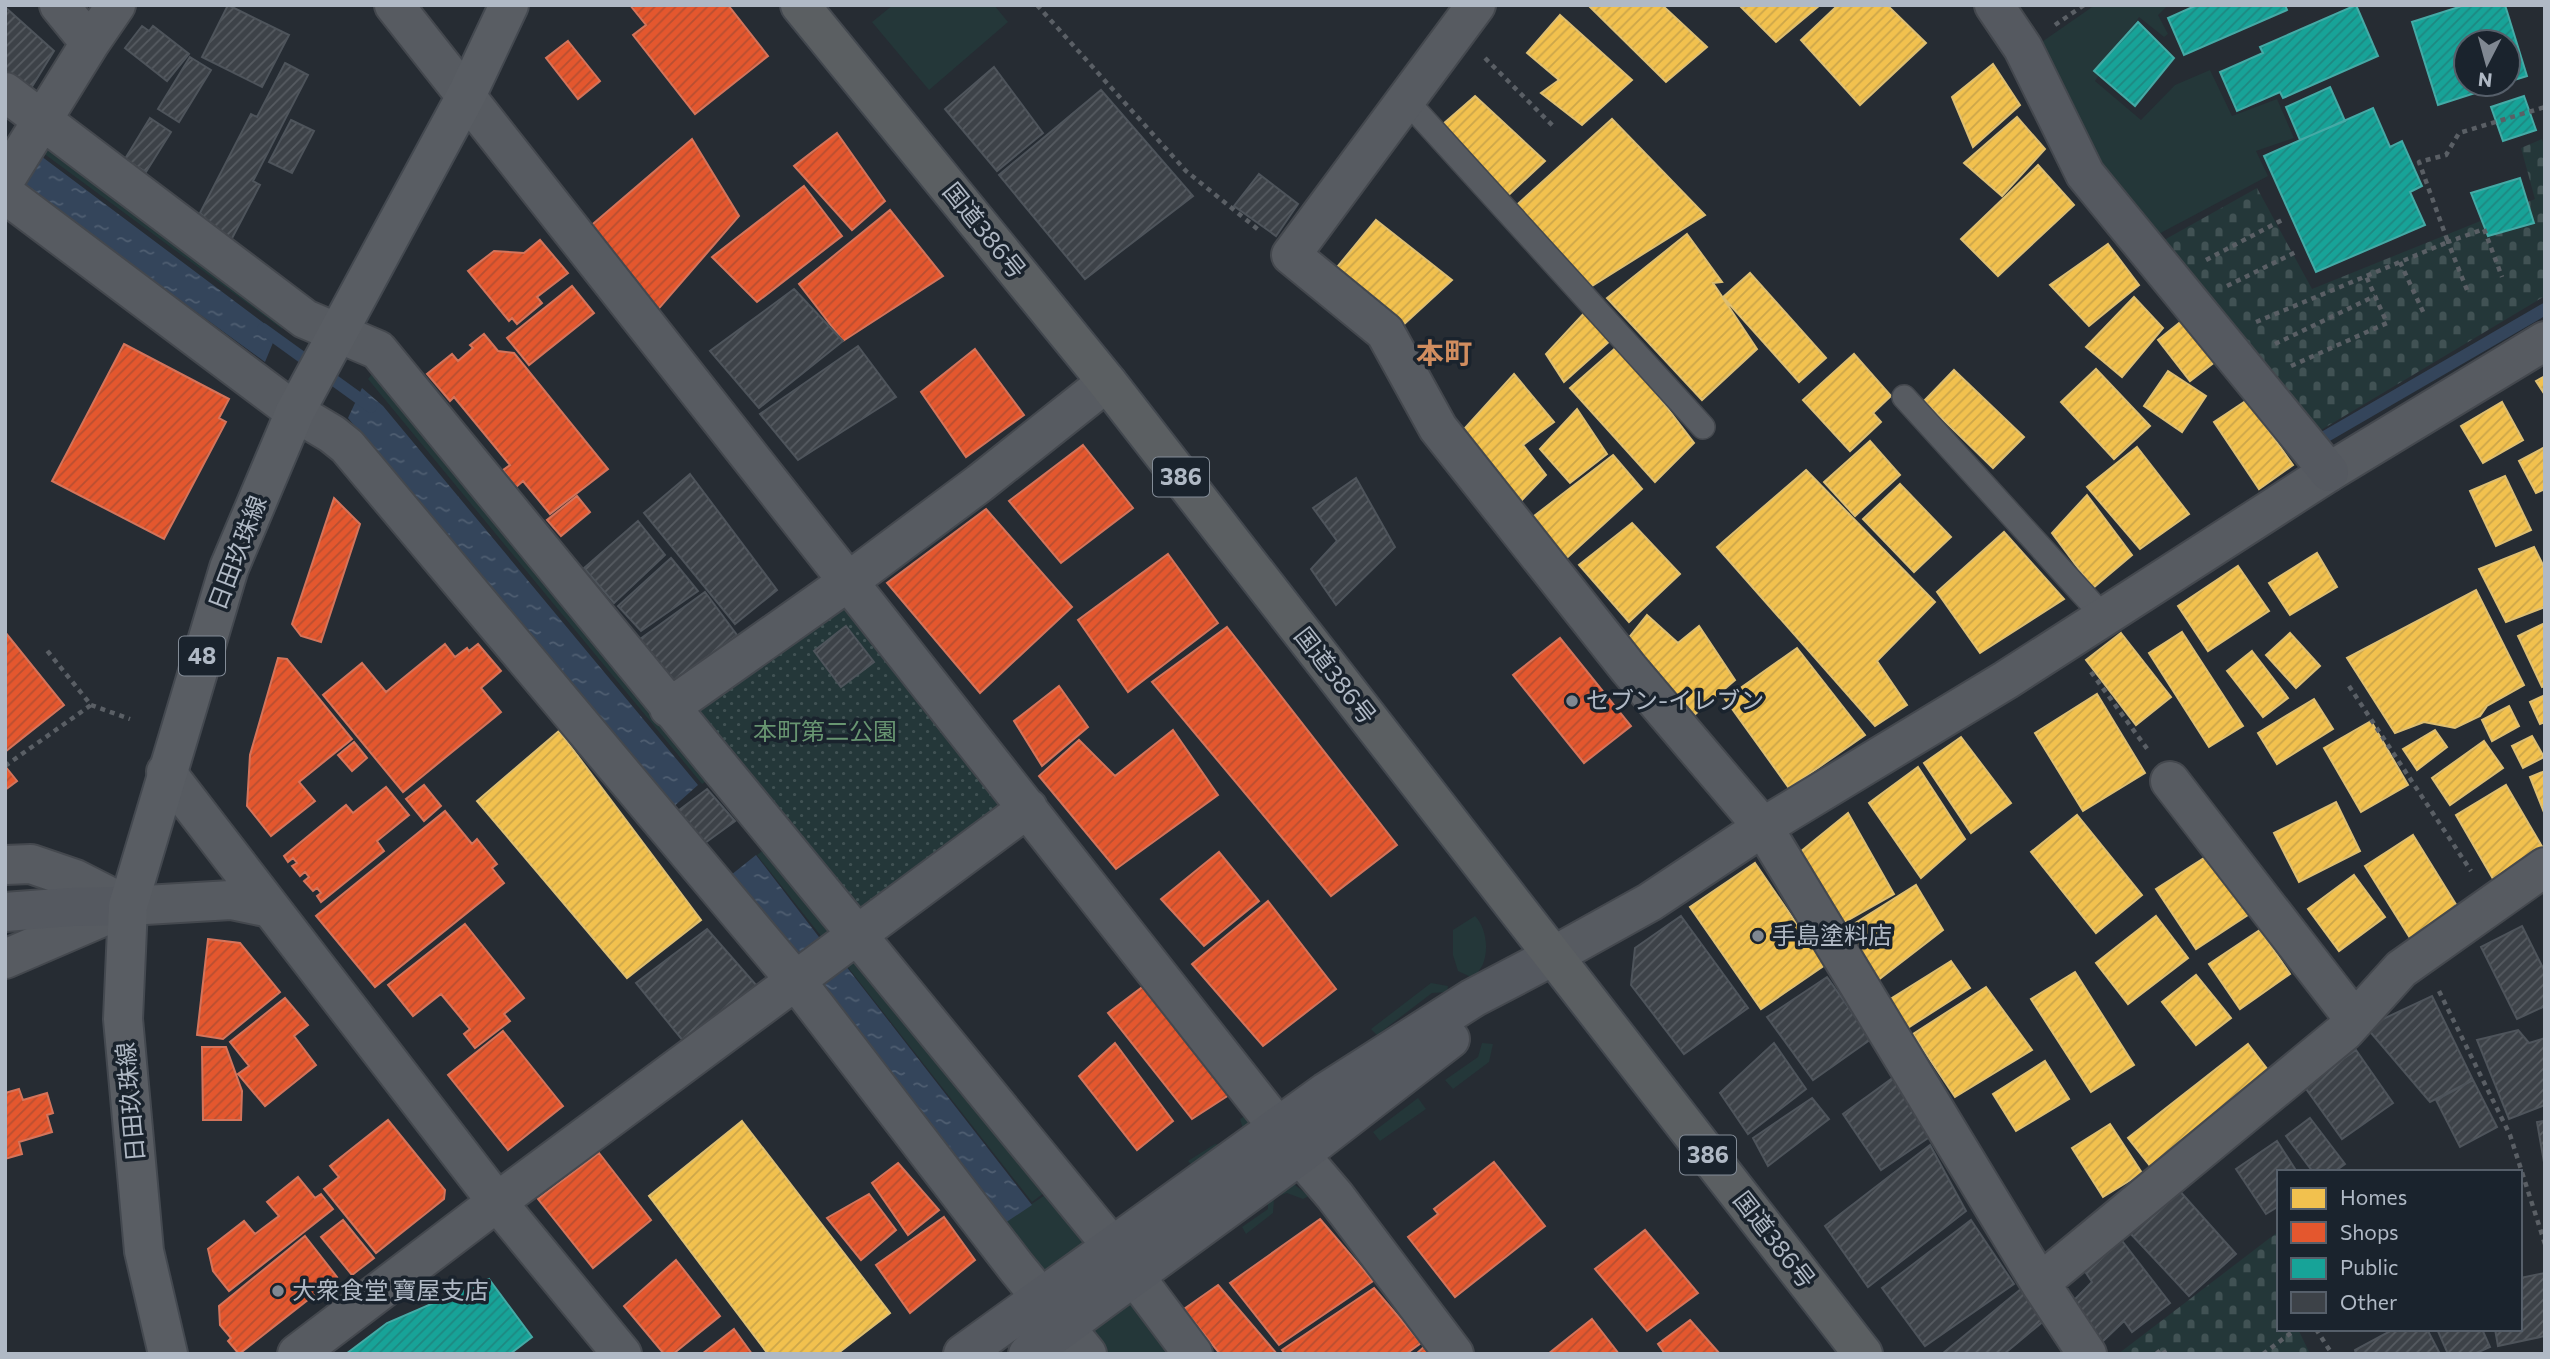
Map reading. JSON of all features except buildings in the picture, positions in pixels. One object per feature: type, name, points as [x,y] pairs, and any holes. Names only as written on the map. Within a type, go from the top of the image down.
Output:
[{"type":"highway","name":"国道386号","points":[[800,5],[1107,382],[1863,1354]]},
{"type":"main road","name":"日田玖珠線","points":[[168,1354],[144,1251],[123,1019],[128,906],[229,568],[295,412],[467,94],[509,5]]},
{"type":"street","points":[[59,5],[90,43]]},
{"type":"street","points":[[5,180],[116,5]]},
{"type":"street","points":[[394,5],[436,60],[467,94],[1335,1196],[1454,1354]]},
{"type":"street","points":[[1994,5],[2023,48],[2085,174],[2329,472]]},
{"type":"street","points":[[1466,18],[1291,255],[1385,332],[1438,429],[1629,669],[1763,827],[2040,1283],[2087,1354]]},
{"type":"street","points":[[5,92],[304,319],[378,350],[1112,1246],[1193,1354]]},
{"type":"street","points":[[5,194],[295,412],[347,446],[796,981],[1076,1340]]},
{"type":"street","points":[[1028,1354],[1076,1340],[1135,1275],[1289,1140],[1326,1092],[1473,998],[1650,902],[1763,827],[2068,640],[2329,472],[2545,341]]},
{"type":"street","points":[[669,708],[849,581],[980,483],[1107,382]]},
{"type":"street","points":[[166,772],[497,1202],[622,1354]]},
{"type":"street","points":[[2170,781],[2355,1020]]},
{"type":"street","points":[[297,1354],[1028,808]]},
{"type":"street","points":[[5,865],[31,864],[75,879],[128,906]]},
{"type":"street","points":[[2040,1283],[2345,1031],[2401,969],[2545,867]]},
{"type":"street","points":[[5,912],[231,900],[270,908]]},
{"type":"street","points":[[5,960],[128,906]]},
{"type":"street","points":[[962,1354],[1112,1246],[1289,1140]]},
{"type":"lane","points":[[1405,99],[1703,427]]},
{"type":"lane","points":[[1904,397],[2104,617]]},
{"type":"path","points":[[1037,5],[1186,171],[1291,255]]},
{"type":"path","points":[[1466,18],[1555,128]]},
{"type":"path","points":[[2467,290],[2419,162],[2446,155],[2459,133],[2545,107]]},
{"type":"path","points":[[2205,260],[2282,220]]},
{"type":"path","points":[[2253,323],[2484,229],[2502,277]]},
{"type":"path","points":[[2226,286],[2298,251]]},
{"type":"path","points":[[2400,262],[2425,316]]},
{"type":"path","points":[[2285,368],[2387,323],[2366,276]]},
{"type":"path","points":[[2270,347],[2375,296]]},
{"type":"path","points":[[2068,640],[2170,781]]},
{"type":"path","points":[[45,648],[91,705],[130,719]]},
{"type":"path","points":[[2349,686],[2492,904]]},
{"type":"path","points":[[5,766],[91,705]]},
{"type":"path","points":[[2421,955],[2510,1135],[2521,1170]]},
{"type":"path","points":[[2522,1172],[2545,1244]]},
{"type":"path","points":[[2263,1354],[2293,1331]]},
{"type":"path","points":[[2317,1331],[2332,1354]]},
{"type":"path","points":[[2156,1354],[2162,1349],[2166,1354]]},
{"type":"green space","points":[[893,5],[994,5],[1008,22],[929,90],[872,22]]},
{"type":"green space","points":[[2095,5],[2168,5],[2158,15],[2168,34],[2164,37],[2139,17],[2095,81],[2141,120],[2175,85],[2210,70],[2232,116],[2277,99],[2294,138],[2256,151],[2268,176],[2153,237],[2102,169],[2036,46]]},
{"type":"green space","points":[[48,136],[289,314],[282,329],[39,150]]},
{"type":"green space","points":[[2542,139],[2545,150],[2545,296],[2311,436],[2157,244],[2257,188],[2312,289],[2535,199],[2521,148]]},
{"type":"green space","points":[[377,367],[715,776],[702,784],[368,379]]},
{"type":"green space","name":"本町第二公園","points":[[837,605],[852,612],[995,796],[999,807],[870,914],[853,912],[697,725],[701,705]]},
{"type":"green space","points":[[771,844],[841,928],[824,940],[757,855]]},
{"type":"green space","points":[[1475,916],[1484,932],[1486,952],[1482,966],[1473,978],[1458,971],[1453,955],[1453,930]]},
{"type":"green space","points":[[859,950],[1044,1193],[1032,1202],[843,961]]},
{"type":"green space","points":[[1431,983],[1448,986],[1447,992],[1432,993],[1377,1035],[1371,1029]]},
{"type":"green space","points":[[1482,1043],[1493,1044],[1489,1062],[1453,1089],[1445,1080],[1478,1057]]},
{"type":"green space","points":[[1418,1098],[1426,1109],[1380,1141],[1373,1132]]},
{"type":"green space","points":[[1248,1114],[1251,1132],[1244,1148],[1233,1154],[1215,1151],[1194,1167],[1188,1161],[1215,1144],[1231,1146],[1243,1139],[1240,1119]]},
{"type":"green space","points":[[1284,1184],[1295,1185],[1309,1196],[1303,1199],[1287,1193],[1274,1198],[1273,1213],[1246,1234],[1242,1227],[1268,1209],[1268,1194]]},
{"type":"green space","points":[[1045,1195],[1086,1244],[1051,1286],[993,1230]]},
{"type":"green space","points":[[2277,1233],[2277,1331],[2299,1331],[2310,1354],[2118,1354]]},
{"type":"green space","points":[[1124,1303],[1141,1308],[1175,1354],[1094,1354],[1089,1349],[1093,1322]]},
{"type":"water","points":[[37,153],[277,333],[265,362],[21,184]]},
{"type":"water","points":[[362,388],[383,406],[698,785],[671,809],[348,418]]},
{"type":"water","points":[[756,855],[822,941],[792,963],[726,879]]},
{"type":"water","points":[[842,961],[1032,1205],[1002,1225],[810,986]]},
{"type":"waterway","points":[[2316,442],[2545,309]]},
{"type":"waterway","points":[[263,329],[371,407]]},
{"type":"place","name":"セブン-イレブン","points":[[1572,701]]},
{"type":"place","name":"手島塗料店","points":[[1758,936]]},
{"type":"place","name":"大衆食堂 寶屋支店","points":[[278,1291]]},
{"type":"district","name":"本町","points":[[1444,353]]}]
